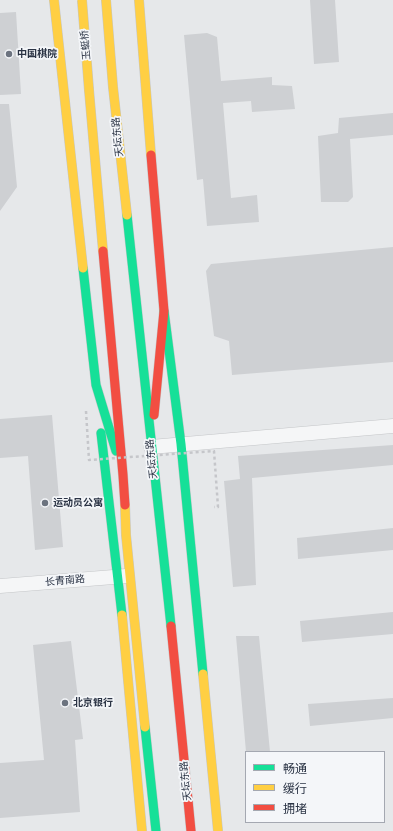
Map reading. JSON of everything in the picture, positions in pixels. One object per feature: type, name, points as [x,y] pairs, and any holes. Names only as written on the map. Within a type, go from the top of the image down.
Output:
[{"type":"street","name":"天坛东路","points":[[106,0],[113,87],[167,586],[191,831]]},
{"type":"street","points":[[139,0],[164,311],[181,444],[218,831]]},
{"type":"street","name":"玉蜓桥","points":[[82,1],[123,475]]},
{"type":"street","points":[[56,2],[96,385],[124,576],[156,831]]},
{"type":"street","points":[[164,311],[151,447],[393,426]]},
{"type":"street","points":[[96,385],[123,475],[126,535],[124,576],[142,831]]},
{"type":"street","name":"长青南路","points":[[0,586],[124,576]]},
{"type":"path","points":[[86,411],[90,460],[214,451],[218,507],[214,507]]},
{"type":"building","points":[[310,0],[335,0],[339,62],[314,64]]},
{"type":"building","name":"中国棋院","points":[[16,12],[21,94],[0,95],[0,13]]},
{"type":"building","points":[[207,33],[217,37],[221,81],[272,77],[272,85],[292,86],[295,109],[252,112],[251,101],[223,103],[231,198],[257,195],[259,222],[207,226],[203,179],[197,180],[184,35]]},
{"type":"building","points":[[0,104],[9,104],[17,187],[0,211]]},
{"type":"building","points":[[393,113],[393,135],[350,139],[353,197],[348,202],[321,202],[318,136],[338,133],[339,118]]},
{"type":"building","points":[[393,247],[393,362],[232,375],[229,341],[214,336],[206,271],[211,264]]},
{"type":"building","name":"运动员公寓","points":[[52,415],[63,547],[35,550],[28,456],[0,458],[0,419]]},
{"type":"building","points":[[393,445],[393,465],[252,478],[256,585],[233,587],[224,481],[240,479],[238,456]]},
{"type":"building","points":[[393,528],[393,550],[298,559],[297,538]]},
{"type":"building","points":[[393,612],[393,634],[302,642],[300,621]]},
{"type":"building","points":[[236,636],[259,636],[270,751],[246,751]]},
{"type":"building","points":[[71,641],[83,739],[75,740],[80,812],[0,818],[0,763],[44,760],[33,645]]},
{"type":"building","points":[[393,698],[393,718],[310,726],[308,704]]},
{"type":"traffic: fast","points":[[127,215],[171,626]]},
{"type":"traffic: fast","points":[[83,268],[96,385],[116,451]]},
{"type":"traffic: fast","points":[[164,311],[181,444],[203,674]]},
{"type":"traffic: fast","points":[[101,433],[122,615]]},
{"type":"traffic: fast","points":[[145,727],[156,831]]},
{"type":"traffic: slow","points":[[54,0],[83,268]]},
{"type":"traffic: slow","points":[[82,0],[89,90]]},
{"type":"traffic: slow","points":[[106,0],[113,87],[127,215]]},
{"type":"traffic: slow","points":[[139,0],[151,155]]},
{"type":"traffic: slow","points":[[89,90],[103,251]]},
{"type":"traffic: slow","points":[[125,505],[126,535],[145,727]]},
{"type":"traffic: slow","points":[[122,615],[142,831]]},
{"type":"traffic: slow","points":[[203,674],[218,831]]},
{"type":"traffic: jam","points":[[151,155],[164,311],[154,415]]},
{"type":"traffic: jam","points":[[103,251],[125,505]]},
{"type":"traffic: jam","points":[[171,626],[191,831]]},
{"type":"place","name":"中国棋院","points":[[9,54]]},
{"type":"place","name":"运动员公寓","points":[[45,503]]},
{"type":"place","name":"北京银行","points":[[65,703]]}]
